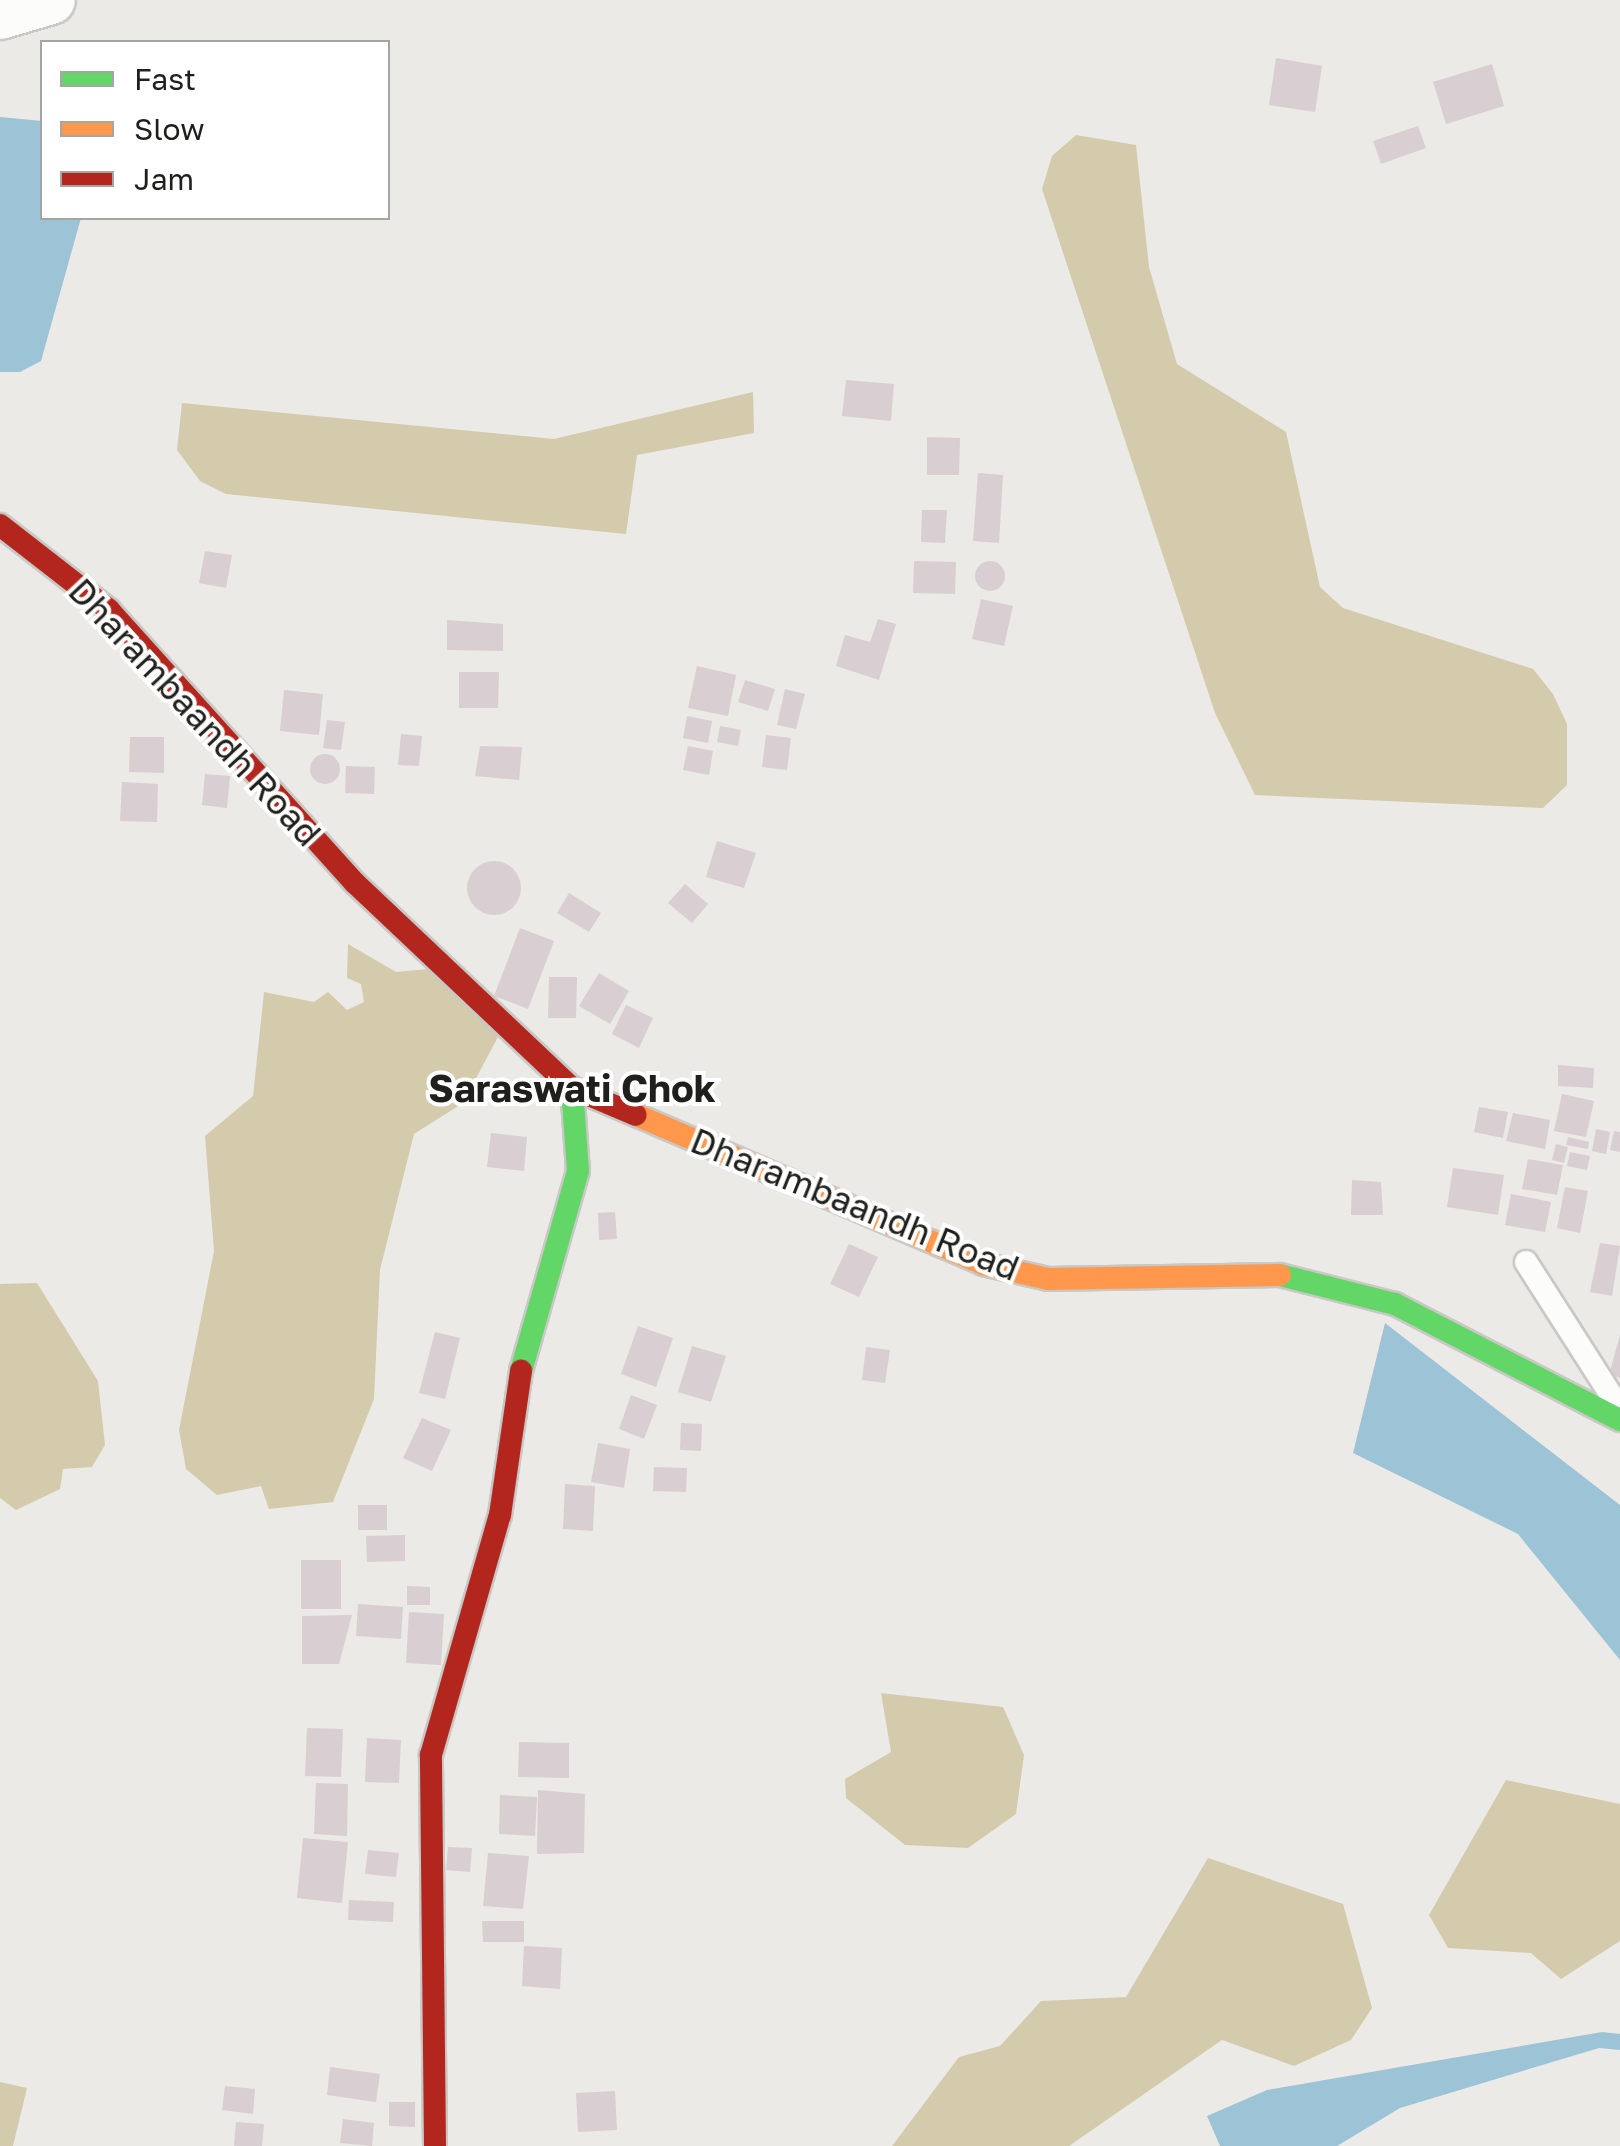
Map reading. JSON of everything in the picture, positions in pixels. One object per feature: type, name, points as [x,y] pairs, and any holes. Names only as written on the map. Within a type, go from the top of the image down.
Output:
[{"type":"street","points":[[0,16],[50,0]]},
{"type":"street","name":"Dharambaandh Road","points":[[0,525],[109,610],[368,897],[572,1088],[983,1264],[1048,1279],[1284,1276],[1395,1304],[1620,1420]]},
{"type":"street","points":[[435,2146],[431,1754],[500,1515],[509,1412],[578,1171],[572,1088]]},
{"type":"lane","points":[[1526,1262],[1620,1409]]},
{"type":"shaded area","points":[[1076,135],[1136,145],[1149,267],[1177,364],[1286,432],[1320,587],[1343,608],[1533,669],[1553,694],[1567,724],[1567,785],[1543,808],[1255,795],[1215,713],[1042,189],[1052,156]]},
{"type":"shaded area","points":[[753,392],[754,433],[637,455],[626,534],[226,494],[200,481],[177,450],[182,403],[554,439]]},
{"type":"shaded area","points":[[348,944],[396,972],[429,969],[500,1033],[463,1103],[414,1134],[380,1270],[374,1399],[333,1502],[269,1509],[261,1486],[217,1495],[186,1469],[179,1430],[214,1251],[205,1136],[253,1096],[264,992],[314,1002],[328,992],[347,1010],[364,1002],[361,984],[347,978]]},
{"type":"shaded area","points":[[37,1283],[98,1381],[105,1445],[92,1467],[63,1469],[60,1489],[16,1510],[0,1498],[0,1284]]},
{"type":"shaded area","points":[[881,1693],[1003,1707],[1024,1755],[1016,1814],[968,1848],[905,1845],[846,1798],[845,1779],[891,1752]]},
{"type":"shaded area","points":[[1506,1780],[1620,1804],[1620,1941],[1561,1979],[1531,1953],[1448,1948],[1429,1915]]},
{"type":"shaded area","points":[[1208,1858],[1343,1904],[1372,2008],[1351,2040],[1294,2066],[1222,2040],[1069,2146],[892,2146],[959,2057],[1000,2046],[1041,2001],[1126,1997]]},
{"type":"shaded area","points":[[0,2082],[27,2088],[13,2146],[0,2146]]},
{"type":"water","points":[[0,117],[40,121],[40,220],[80,220],[41,361],[20,372],[0,372]]},
{"type":"water","points":[[1385,1323],[1620,1505],[1620,1660],[1518,1534],[1353,1453]]},
{"type":"water","points":[[1602,2032],[1620,2034],[1620,2050],[1599,2048],[1400,2108],[1337,2146],[1220,2146],[1207,2116],[1267,2090]]},
{"type":"building","points":[[1276,58],[1322,66],[1315,112],[1269,105]]},
{"type":"building","points":[[1492,64],[1504,106],[1446,124],[1433,82]]},
{"type":"building","points":[[1418,126],[1426,148],[1381,164],[1373,141]]},
{"type":"building","points":[[846,380],[894,384],[891,421],[842,416]]},
{"type":"building","points":[[927,437],[960,438],[959,475],[927,475]]},
{"type":"building","points":[[978,473],[1003,475],[999,543],[973,541]]},
{"type":"building","points":[[922,510],[947,510],[945,543],[921,542]]},
{"type":"building","points":[[205,551],[232,555],[226,588],[199,583]]},
{"type":"building","points":[[914,561],[956,562],[955,594],[913,593]]},
{"type":"building","points":[[990,561],[1000,566],[1005,576],[1000,586],[990,591],[980,586],[975,576],[980,566]]},
{"type":"building","points":[[981,599],[1013,606],[1004,646],[972,639]]},
{"type":"building","points":[[878,619],[896,624],[879,680],[836,666],[845,635],[870,642]]},
{"type":"building","points":[[447,620],[503,624],[503,651],[447,650]]},
{"type":"building","points":[[697,666],[736,675],[728,716],[688,708]]},
{"type":"building","points":[[459,672],[499,672],[498,708],[459,708]]},
{"type":"building","points":[[745,680],[775,689],[768,711],[738,702]]},
{"type":"building","points":[[785,689],[805,694],[796,729],[777,725]]},
{"type":"building","points":[[284,690],[323,694],[319,735],[280,731]]},
{"type":"building","points":[[687,716],[712,721],[708,743],[683,738]]},
{"type":"building","points":[[327,720],[345,722],[341,750],[323,748]]},
{"type":"building","points":[[720,726],[741,730],[738,746],[717,742]]},
{"type":"building","points":[[401,734],[422,736],[419,766],[398,765]]},
{"type":"building","points":[[766,735],[791,738],[787,770],[762,767]]},
{"type":"building","points":[[130,737],[164,737],[164,773],[129,772]]},
{"type":"building","points":[[480,746],[522,747],[519,780],[475,776]]},
{"type":"building","points":[[688,746],[713,751],[709,775],[683,770]]},
{"type":"building","points":[[325,754],[339,763],[340,769],[331,783],[325,784],[311,775],[310,769],[319,755]]},
{"type":"building","points":[[346,766],[375,767],[374,794],[345,793]]},
{"type":"building","points":[[205,774],[230,776],[227,808],[202,805]]},
{"type":"building","points":[[122,782],[158,784],[157,822],[120,821]]},
{"type":"building","points":[[717,841],[756,853],[744,888],[706,877]]},
{"type":"building","points":[[494,861],[513,869],[521,888],[513,907],[494,915],[475,907],[467,888],[475,869]]},
{"type":"building","points":[[685,884],[708,904],[692,923],[668,903]]},
{"type":"building","points":[[569,893],[601,913],[589,932],[557,913]]},
{"type":"building","points":[[520,928],[554,941],[528,1009],[494,996]]},
{"type":"building","points":[[599,973],[629,991],[610,1024],[579,1006]]},
{"type":"building","points":[[549,977],[577,977],[576,1018],[548,1018]]},
{"type":"building","points":[[626,1005],[653,1018],[639,1048],[612,1034]]},
{"type":"building","points":[[1558,1065],[1594,1068],[1593,1088],[1558,1086]]},
{"type":"building","points":[[1562,1094],[1594,1101],[1586,1137],[1554,1131]]},
{"type":"building","points":[[1479,1107],[1508,1112],[1503,1138],[1474,1132]]},
{"type":"building","points":[[1513,1113],[1550,1120],[1545,1149],[1506,1141]]},
{"type":"building","points":[[1596,1129],[1610,1132],[1606,1154],[1592,1151]]},
{"type":"building","points":[[1614,1131],[1620,1132],[1620,1152],[1610,1150]]},
{"type":"building","points":[[491,1133],[527,1137],[524,1171],[487,1167]]},
{"type":"building","points":[[1568,1137],[1589,1142],[1588,1149],[1566,1145]]},
{"type":"building","points":[[1556,1144],[1568,1147],[1564,1163],[1552,1160]]},
{"type":"building","points":[[1570,1152],[1590,1156],[1587,1170],[1567,1166]]},
{"type":"building","points":[[1528,1159],[1563,1165],[1557,1195],[1522,1189]]},
{"type":"building","points":[[1453,1168],[1504,1175],[1498,1215],[1447,1207]]},
{"type":"building","points":[[1352,1180],[1381,1182],[1383,1215],[1351,1215]]},
{"type":"building","points":[[1565,1187],[1588,1191],[1580,1233],[1557,1228]]},
{"type":"building","points":[[1511,1194],[1551,1202],[1545,1232],[1505,1225]]},
{"type":"building","points":[[615,1212],[617,1239],[599,1240],[598,1213]]},
{"type":"building","points":[[1600,1243],[1620,1246],[1612,1296],[1590,1292]]},
{"type":"building","points":[[849,1244],[878,1257],[859,1297],[830,1284]]},
{"type":"building","points":[[638,1326],[673,1338],[656,1387],[621,1374]]},
{"type":"building","points":[[435,1332],[460,1338],[445,1399],[419,1393]]},
{"type":"building","points":[[1620,1335],[1620,1378],[1609,1375]]},
{"type":"building","points":[[692,1346],[726,1356],[711,1402],[678,1392]]},
{"type":"building","points":[[866,1347],[890,1350],[885,1383],[862,1380]]},
{"type":"building","points":[[631,1395],[657,1405],[644,1439],[619,1429]]},
{"type":"building","points":[[422,1418],[451,1430],[432,1471],[403,1458]]},
{"type":"building","points":[[681,1423],[702,1424],[701,1451],[680,1450]]},
{"type":"building","points":[[598,1443],[630,1449],[624,1488],[591,1482]]},
{"type":"building","points":[[654,1467],[687,1468],[686,1492],[653,1491]]},
{"type":"building","points":[[565,1484],[595,1486],[593,1531],[563,1529]]},
{"type":"building","points":[[358,1505],[387,1505],[387,1530],[358,1530]]},
{"type":"building","points":[[405,1535],[405,1561],[367,1562],[366,1536]]},
{"type":"building","points":[[301,1560],[341,1560],[341,1609],[301,1609]]},
{"type":"building","points":[[407,1586],[430,1587],[430,1605],[407,1605]]},
{"type":"building","points":[[358,1604],[403,1607],[401,1639],[356,1636]]},
{"type":"building","points":[[409,1612],[444,1614],[441,1665],[406,1663]]},
{"type":"building","points":[[352,1615],[339,1664],[302,1664],[302,1616]]},
{"type":"building","points":[[307,1728],[343,1729],[341,1777],[305,1776]]},
{"type":"building","points":[[367,1738],[401,1740],[399,1783],[365,1782]]},
{"type":"building","points":[[519,1742],[569,1743],[569,1778],[518,1777]]},
{"type":"building","points":[[316,1783],[348,1784],[347,1836],[314,1834]]},
{"type":"building","points":[[538,1790],[585,1794],[584,1853],[537,1854]]},
{"type":"building","points":[[500,1795],[537,1797],[535,1836],[499,1834]]},
{"type":"building","points":[[303,1838],[348,1842],[342,1903],[297,1898]]},
{"type":"building","points":[[448,1847],[472,1848],[470,1872],[446,1870]]},
{"type":"building","points":[[368,1850],[399,1853],[396,1877],[365,1874]]},
{"type":"building","points":[[488,1853],[529,1856],[523,1909],[483,1906]]},
{"type":"building","points":[[349,1900],[394,1902],[393,1922],[348,1920]]},
{"type":"building","points":[[482,1921],[524,1921],[524,1942],[483,1942]]},
{"type":"building","points":[[524,1946],[562,1948],[560,1989],[522,1986]]},
{"type":"building","points":[[330,2067],[380,2074],[376,2102],[327,2095]]},
{"type":"building","points":[[225,2086],[255,2089],[253,2114],[222,2110]]},
{"type":"building","points":[[615,2091],[617,2130],[578,2132],[576,2093]]},
{"type":"building","points":[[389,2102],[415,2102],[415,2127],[389,2126]]},
{"type":"building","points":[[343,2119],[374,2123],[372,2146],[340,2143]]},
{"type":"building","points":[[236,2122],[264,2124],[262,2146],[234,2146]]},
{"type":"traffic: fast","points":[[521,1371],[578,1171],[572,1088]]},
{"type":"traffic: fast","points":[[1280,1275],[1395,1304],[1620,1420]]},
{"type":"traffic: slow","points":[[636,1115],[983,1264],[1048,1279],[1280,1275]]},
{"type":"traffic: jam","points":[[0,525],[109,610],[355,883],[572,1088],[636,1115]]},
{"type":"traffic: jam","points":[[435,2146],[431,1755],[500,1515],[521,1371]]},
{"type":"district","name":"Saraswati Chok","points":[[572,1088]]}]
